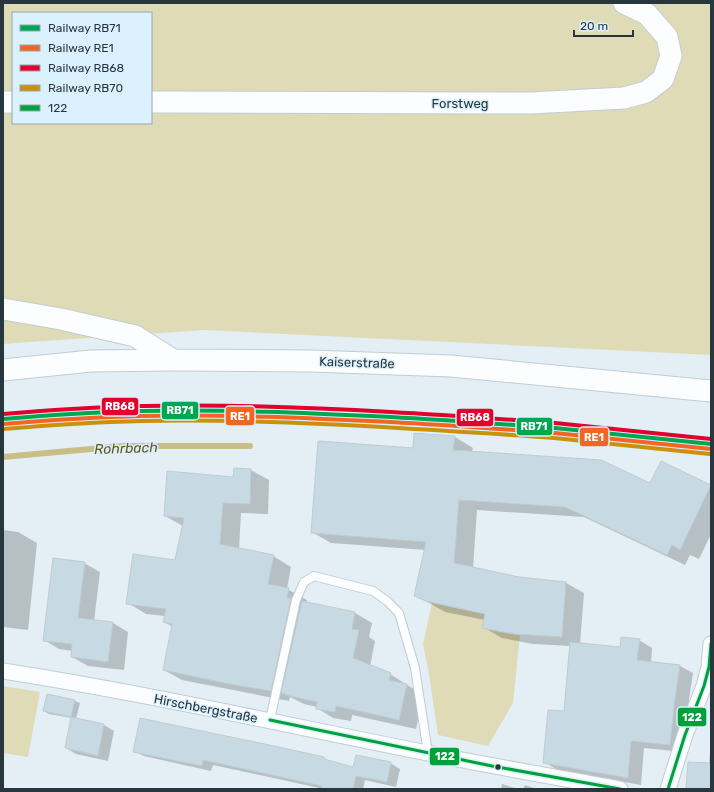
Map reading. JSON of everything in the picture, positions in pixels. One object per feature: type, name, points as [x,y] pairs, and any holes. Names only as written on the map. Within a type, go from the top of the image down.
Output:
[{"type":"street","name":"Forstweg","points":[[152,102],[531,104],[624,98],[646,92],[663,79],[671,56],[666,36],[647,14],[624,3]]},
{"type":"street","points":[[3,310],[61,319],[135,336],[173,360]]},
{"type":"street","name":"Kaiserstraße","points":[[3,370],[91,361],[311,361],[451,366],[711,391]]},
{"type":"street","points":[[668,789],[685,735],[704,686],[709,667],[711,644]]},
{"type":"street","name":"Hirschbergstraße","points":[[3,671],[33,675],[145,696],[492,766],[620,789]]},
{"type":"lane","points":[[270,720],[296,600],[304,582],[314,576],[372,591],[387,601],[399,613],[415,668],[428,753]]},
{"type":"shaded area","points":[[3,3],[711,3],[711,355],[205,330],[3,344]]},
{"type":"shaded area","points":[[432,603],[485,614],[482,628],[520,635],[513,703],[488,746],[438,735],[423,644]]},
{"type":"shaded area","points":[[3,686],[40,692],[28,757],[3,753]]},
{"type":"building","points":[[414,433],[455,436],[453,450],[601,460],[650,483],[661,461],[711,485],[680,550],[672,545],[667,555],[565,507],[459,500],[454,563],[519,577],[566,582],[562,637],[514,634],[482,628],[485,614],[426,601],[414,596],[426,542],[311,533],[318,441],[413,448]]},
{"type":"building","points":[[234,468],[251,469],[250,504],[223,503],[220,544],[274,555],[268,584],[289,588],[287,598],[291,598],[271,691],[163,670],[172,624],[163,622],[166,609],[126,604],[133,554],[175,560],[184,518],[164,516],[167,471],[233,477]]},
{"type":"building","points":[[53,558],[85,562],[78,618],[113,622],[108,662],[71,657],[72,644],[43,641]]},
{"type":"building","points":[[302,601],[355,612],[352,629],[359,630],[353,658],[391,673],[389,680],[407,684],[399,720],[336,706],[335,712],[316,709],[317,702],[281,693]]},
{"type":"building","points":[[621,637],[640,639],[637,660],[680,665],[670,745],[631,741],[628,778],[543,763],[548,710],[564,711],[570,642],[620,647]]},
{"type":"building","points":[[47,694],[75,700],[71,717],[43,711]]},
{"type":"building","points":[[71,717],[104,724],[98,756],[65,748]]},
{"type":"building","points":[[140,718],[324,757],[324,759],[353,767],[356,755],[391,762],[387,782],[356,776],[353,789],[321,789],[322,786],[203,760],[202,766],[133,752]]},
{"type":"building","points":[[688,762],[711,763],[711,789],[686,789]]},
{"type":"waterway","name":"Rohrbach","points":[[3,457],[124,446],[250,446]]},
{"type":"rail line","name":"RB68","points":[[3,414],[142,406],[204,405],[298,407],[555,423],[711,439]]},
{"type":"rail line","name":"RB71","points":[[3,419],[142,411],[298,413],[412,418],[555,428],[711,444]]},
{"type":"rail line","name":"RE1","points":[[3,424],[142,416],[298,418],[412,423],[555,433],[711,449]]},
{"type":"rail line","name":"RB70","points":[[4,429],[142,421],[270,422],[366,426],[534,437],[710,454]]},
{"type":"transit line","name":"122","points":[[668,789],[685,735],[704,686],[709,667],[711,644]]},
{"type":"transit line","name":"122","points":[[270,720],[492,766],[620,789]]}]
